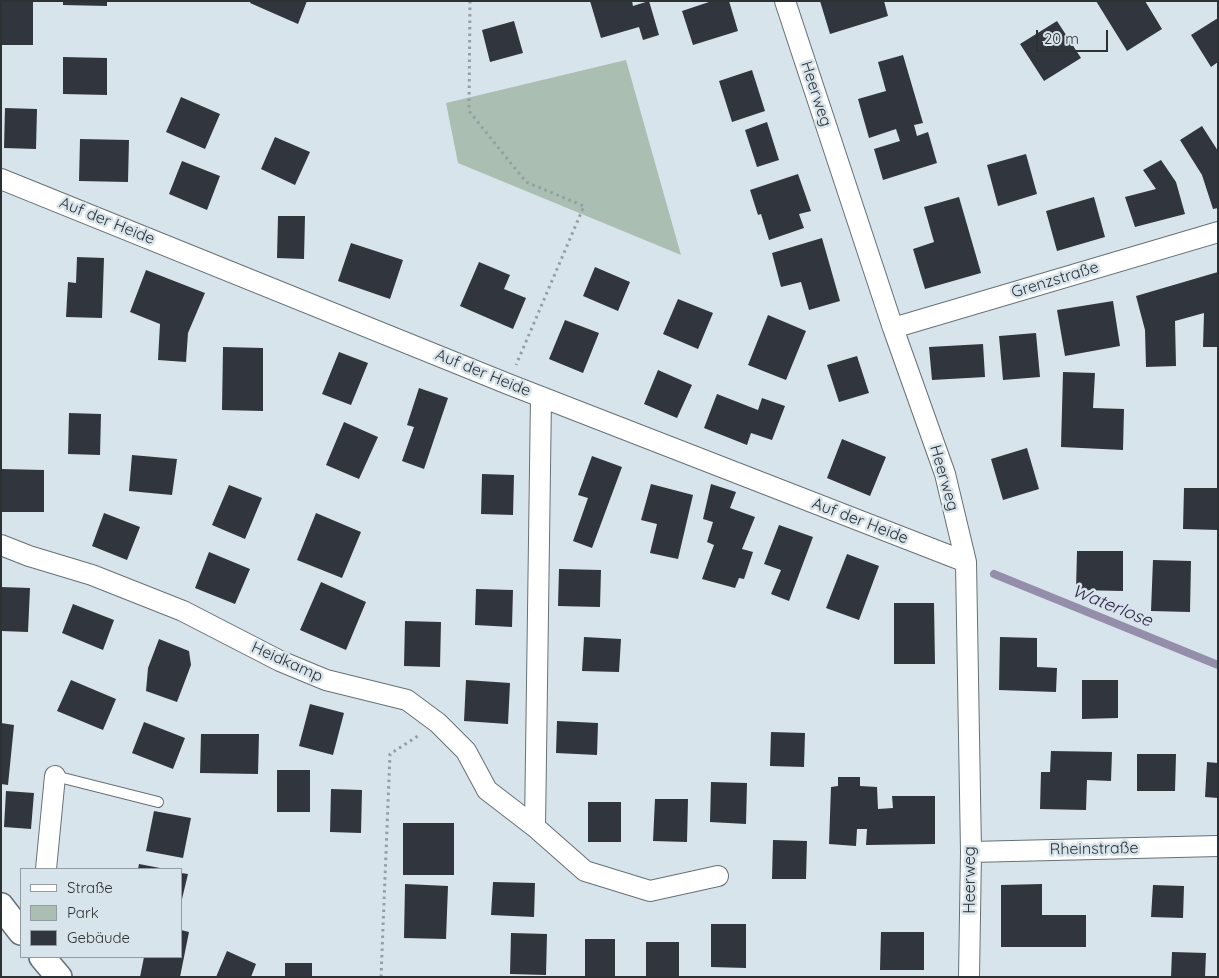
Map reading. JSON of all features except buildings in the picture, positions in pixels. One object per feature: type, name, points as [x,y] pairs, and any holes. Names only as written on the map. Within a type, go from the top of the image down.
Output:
[{"type":"street","name":"Heerweg","points":[[785,1],[893,328],[945,474],[966,562],[970,852],[969,977]]},
{"type":"street","name":"Auf der Heide","points":[[1,179],[508,384],[966,562]]},
{"type":"street","name":"Grenzstraße","points":[[893,328],[1218,232]]},
{"type":"street","points":[[535,827],[540,396]]},
{"type":"street","name":"Heidkamp","points":[[1,545],[29,556],[92,575],[183,611],[280,661],[326,680],[407,700],[438,723],[466,751],[487,790],[535,827],[585,871],[650,890],[718,876]]},
{"type":"street","points":[[46,868],[55,776]]},
{"type":"street","name":"Rheinstraße","points":[[970,852],[1218,846]]},
{"type":"street","points":[[1,906],[20,931]]},
{"type":"street","points":[[43,958],[59,977]]},
{"type":"lane","points":[[55,776],[158,802]]},
{"type":"path","points":[[470,1],[468,111],[526,182],[584,206],[508,384]]},
{"type":"path","points":[[381,977],[390,754],[438,723]]},
{"type":"green space","points":[[626,60],[681,255],[458,163],[446,103]]},
{"type":"waterway","name":"Waterlose","points":[[994,574],[1218,665]]}]
